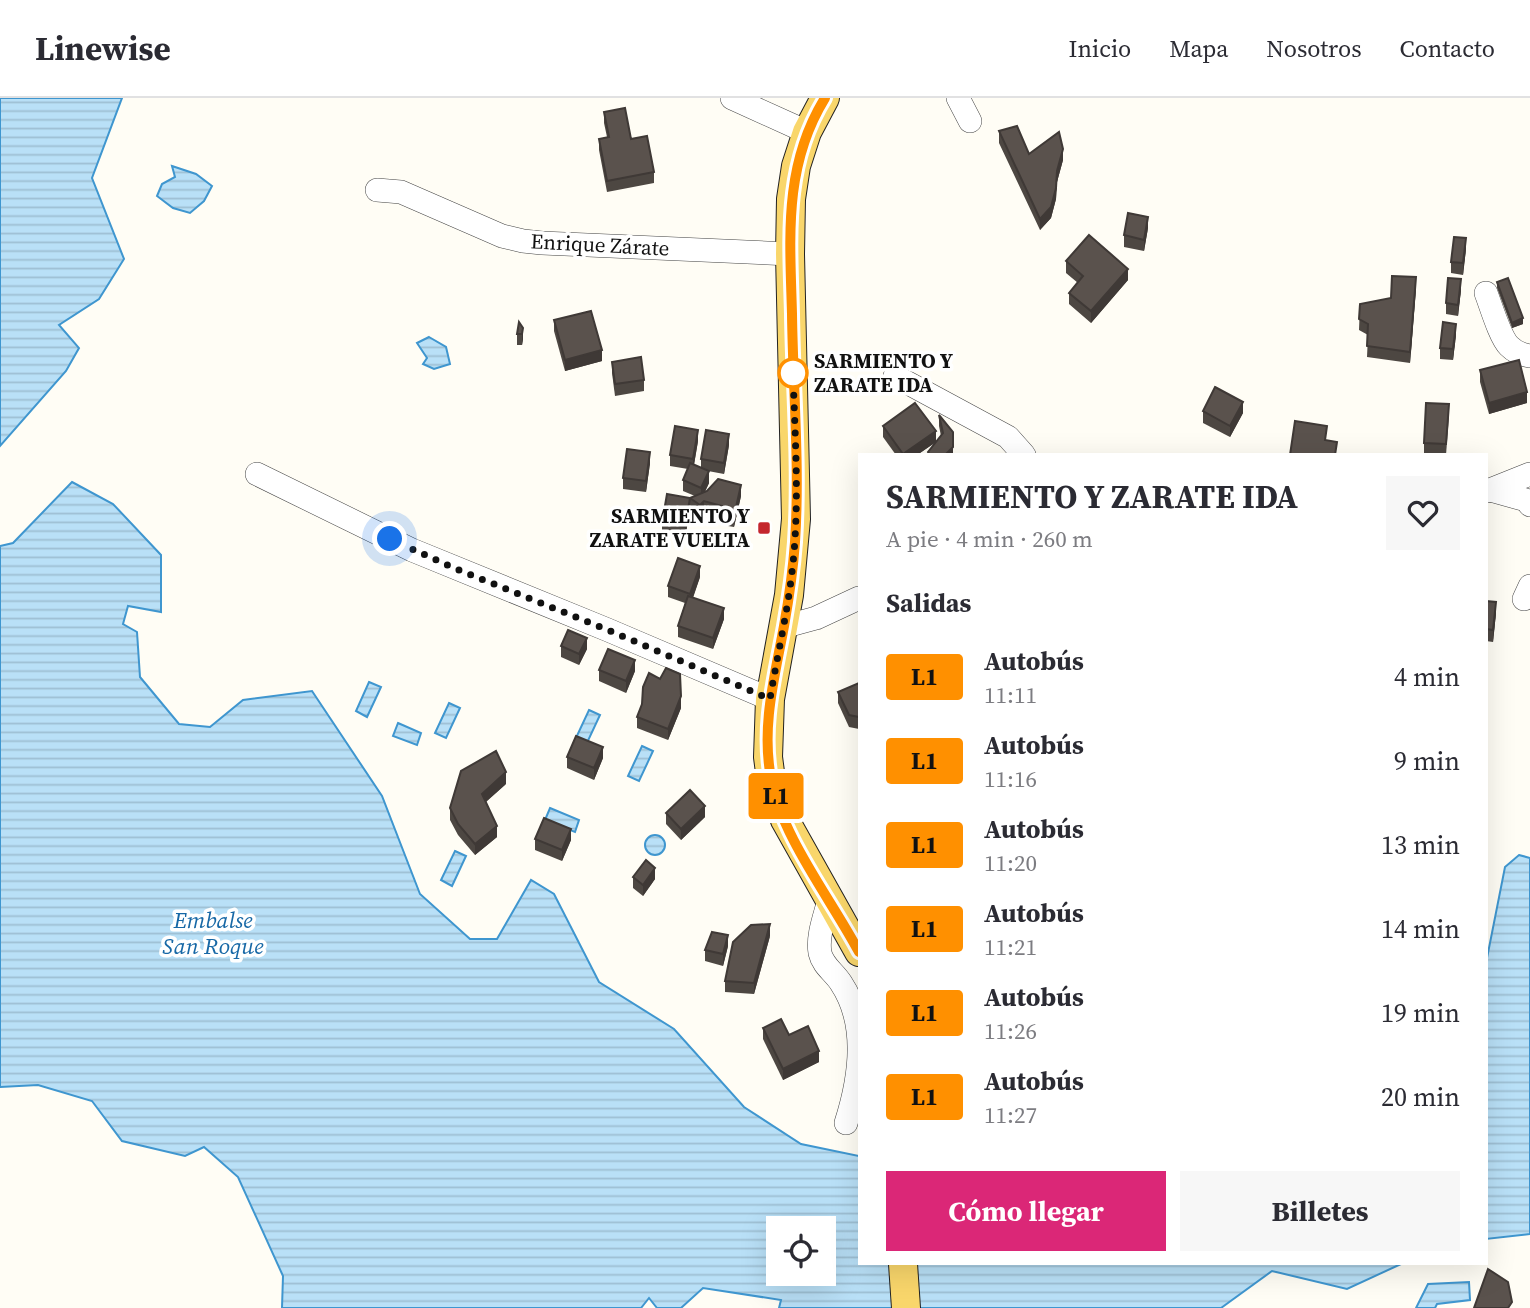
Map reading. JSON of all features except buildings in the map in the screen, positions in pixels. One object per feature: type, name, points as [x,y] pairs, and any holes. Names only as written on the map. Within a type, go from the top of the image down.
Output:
[{"type":"main road","points":[[824,98],[807,132],[796,166],[791,199],[796,519],[792,571],[770,699],[768,757],[777,801],[793,838],[858,950]]},
{"type":"main road","points":[[903,1265],[906,1308]]},
{"type":"street","points":[[732,98],[807,132]]},
{"type":"street","points":[[958,98],[970,121]]},
{"type":"street","name":"Enrique Zárate","points":[[377,190],[401,192],[502,236],[523,241],[790,254]]},
{"type":"street","points":[[1486,293],[1505,340],[1510,347],[1530,356]]},
{"type":"street","points":[[895,376],[1008,437],[1022,453]]},
{"type":"street","points":[[257,474],[412,550],[770,699]]},
{"type":"street","points":[[1488,490],[1530,474]]},
{"type":"street","points":[[1488,490],[1526,500],[1530,505]]},
{"type":"street","points":[[783,627],[816,618],[858,598]]},
{"type":"street","points":[[829,900],[820,936],[820,951],[824,964],[841,983],[858,1026]]},
{"type":"street","points":[[845,1123],[858,1070]]},
{"type":"water","points":[[0,98],[122,98],[92,178],[124,259],[99,299],[59,325],[79,348],[66,371],[0,446]]},
{"type":"water","points":[[172,166],[196,174],[212,186],[204,201],[190,213],[173,208],[157,196],[162,184],[175,177]]},
{"type":"water","points":[[429,337],[446,347],[450,364],[434,369],[423,364],[427,358],[417,343]]},
{"type":"water","name":"Embalse San Roque","points":[[72,482],[113,504],[161,555],[161,612],[128,606],[123,624],[137,632],[140,677],[179,724],[210,727],[243,700],[312,691],[382,796],[420,894],[470,939],[497,939],[531,880],[554,894],[599,982],[674,1029],[744,1107],[801,1144],[858,1156],[858,1265],[1399,1265],[1347,1289],[1272,1271],[1221,1308],[779,1308],[781,1300],[703,1288],[681,1308],[657,1308],[649,1298],[641,1308],[282,1308],[283,1276],[238,1177],[204,1147],[185,1156],[122,1141],[92,1101],[38,1085],[0,1087],[0,546],[13,543]]},
{"type":"water","points":[[369,682],[381,687],[367,717],[356,711]]},
{"type":"water","points":[[449,703],[460,708],[446,738],[435,733]]},
{"type":"water","points":[[589,710],[600,715],[586,745],[575,740]]},
{"type":"water","points":[[398,723],[421,733],[417,745],[393,736]]},
{"type":"water","points":[[642,746],[653,751],[639,781],[628,776]]},
{"type":"water","points":[[550,808],[579,820],[575,832],[545,820]]},
{"type":"water","points":[[655,835],[662,838],[665,845],[662,852],[655,855],[648,852],[645,845],[648,838]]},
{"type":"water","points":[[455,851],[466,856],[452,886],[441,880]]},
{"type":"water","points":[[1519,855],[1530,858],[1530,1234],[1488,1239],[1488,953],[1505,867]]},
{"type":"water","points":[[1469,1282],[1470,1300],[1437,1304],[1435,1308],[1416,1308],[1428,1284]]},
{"type":"bus line","name":"L1","points":[[825,98],[807,132],[796,166],[791,199],[796,519],[789,595],[770,699],[768,757],[771,780],[785,820],[858,950]]},
{"type":"place","name":"SARMIENTO Y ZARATE IDA","points":[[793,373]]},
{"type":"place","name":"SARMIENTO Y ZARATE VUELTA","points":[[764,528]]},
{"type":"route","points":[[390,539],[770,699],[789,595],[796,519],[793,373]]}]
